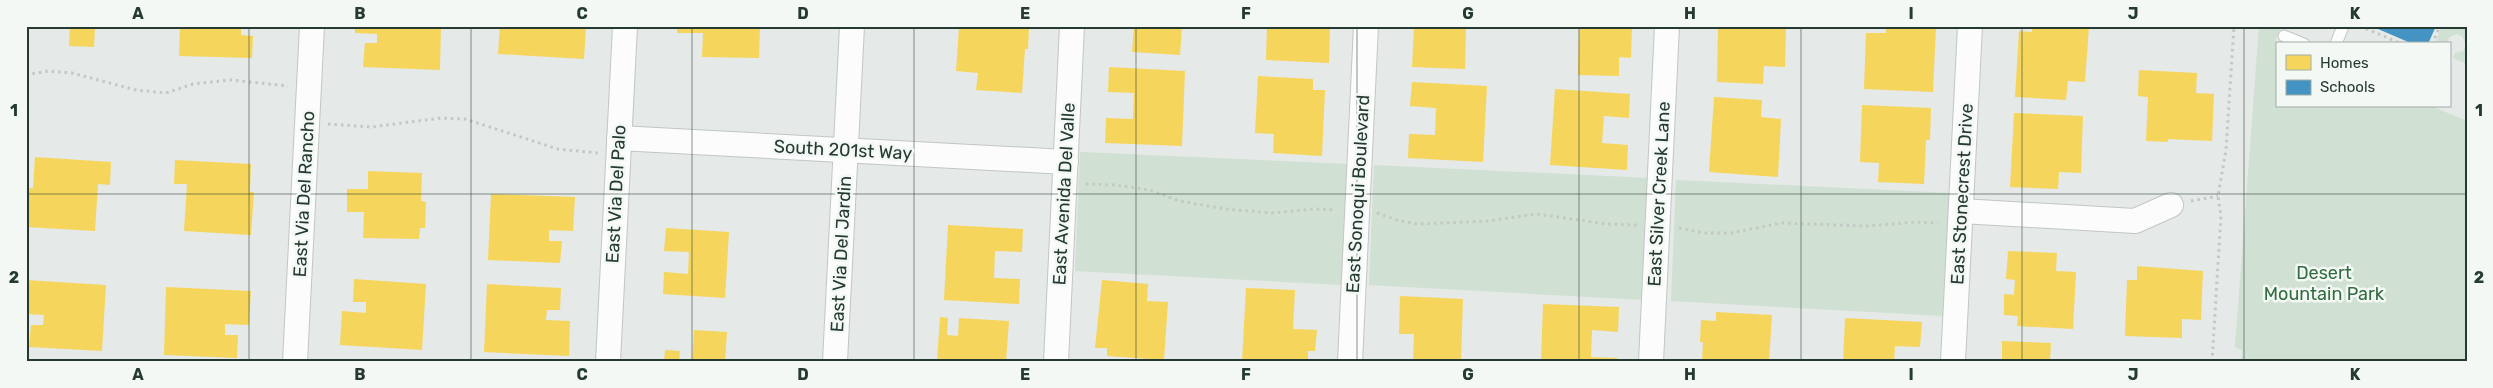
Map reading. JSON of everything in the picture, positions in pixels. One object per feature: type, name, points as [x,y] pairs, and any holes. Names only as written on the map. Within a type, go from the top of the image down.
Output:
[{"type":"street","name":"East Via Del Rancho","points":[[295,362],[312,26]]},
{"type":"street","name":"East Via Del Palo","points":[[608,362],[612,146],[625,26]]},
{"type":"street","name":"East Via Del Jardin","points":[[835,362],[852,26]]},
{"type":"street","name":"East Avenida Del Valle","points":[[1056,362],[1072,26]]},
{"type":"street","name":"East Sonoqui Boulevard","points":[[1350,362],[1366,26]]},
{"type":"street","name":"East Silver Creek Lane","points":[[1651,362],[1668,26]]},
{"type":"street","name":"East Stonecrest Drive","points":[[1954,362],[1970,26]]},
{"type":"street","name":"South 201st Way","points":[[612,146],[846,150],[1065,173]]},
{"type":"street","points":[[1961,217],[2134,221],[2171,205]]},
{"type":"lane","points":[[2337,42],[2343,26]]},
{"type":"lane","points":[[2284,36],[2299,42]]},
{"type":"path","points":[[2212,362],[2221,215],[2218,196],[2226,150],[2234,26]]},
{"type":"path","points":[[2360,26],[2397,42]]},
{"type":"path","points":[[2433,42],[2440,26]]},
{"type":"path","points":[[26,75],[48,71],[72,73],[136,90],[166,93],[193,84],[231,80],[293,86]]},
{"type":"path","points":[[324,124],[371,127],[441,118],[465,119],[558,149],[612,146]]},
{"type":"path","points":[[1065,173],[1116,185],[1149,190],[1180,201],[1225,209],[1272,214],[1314,210],[1380,213],[1397,220],[1417,224],[1489,221],[1536,214],[1607,224],[1658,225],[1705,233],[1731,233],[1782,223],[1866,226],[1961,217]]},
{"type":"path","points":[[2171,205],[2218,196]]},
{"type":"green space","name":"Desert Mountain Park","points":[[2259,26],[2282,26],[2275,41],[2277,42],[2276,108],[2436,108],[2467,121],[2467,362],[2241,362],[2242,350],[2235,347]]},
{"type":"green space","points":[[2442,26],[2467,26],[2467,64],[2453,58],[2455,53],[2463,51],[2466,45],[2462,36],[2457,34],[2449,37],[2448,42],[2436,42]]},
{"type":"green space","points":[[1080,152],[1348,164],[1341,285],[1075,271]]},
{"type":"green space","points":[[1374,165],[1649,178],[1643,300],[1369,285]]},
{"type":"green space","points":[[1676,180],[1950,193],[1944,316],[1671,301]]},
{"type":"building: Homes","points":[[70,26],[95,26],[94,47],[69,46]]},
{"type":"building: Homes","points":[[180,26],[241,26],[241,35],[253,36],[252,58],[179,56]]},
{"type":"building: Homes","points":[[355,26],[441,26],[440,70],[363,67],[365,43],[377,43],[377,34],[355,33]]},
{"type":"building: Homes","points":[[500,26],[586,26],[584,59],[498,54]]},
{"type":"building: Homes","points":[[677,26],[760,26],[759,58],[702,57],[703,33],[677,33]]},
{"type":"building: Homes","points":[[959,26],[1029,27],[1028,49],[1025,49],[1022,93],[976,90],[978,73],[956,71]]},
{"type":"building: Homes","points":[[1134,26],[1182,26],[1180,55],[1132,52]]},
{"type":"building: Homes","points":[[1267,26],[1330,26],[1329,63],[1266,60]]},
{"type":"building: Homes","points":[[1414,26],[1466,26],[1465,69],[1412,67]]},
{"type":"building: Homes","points":[[1579,26],[1632,26],[1631,58],[1619,57],[1619,76],[1578,75]]},
{"type":"building: Homes","points":[[1718,26],[1786,26],[1785,67],[1764,66],[1763,84],[1717,82]]},
{"type":"building: Homes","points":[[1886,26],[1936,26],[1933,92],[1864,89],[1866,33],[1886,33]]},
{"type":"building: Homes","points":[[2032,26],[2089,26],[2085,82],[2068,81],[2066,100],[2015,97],[2019,31],[2032,32]]},
{"type":"building: Homes","points":[[1109,67],[1185,71],[1182,146],[1105,143],[1106,118],[1133,119],[1134,93],[1108,92]]},
{"type":"building: Homes","points":[[2139,70],[2197,73],[2196,93],[2214,94],[2212,141],[2168,139],[2168,142],[2146,141],[2148,97],[2138,96]]},
{"type":"building: Homes","points":[[1258,76],[1313,79],[1313,90],[1325,90],[1322,156],[1273,153],[1274,134],[1255,133]]},
{"type":"building: Homes","points":[[1412,82],[1487,86],[1483,162],[1408,158],[1409,134],[1435,135],[1436,108],[1410,106]]},
{"type":"building: Homes","points":[[1555,89],[1630,94],[1629,118],[1604,116],[1602,143],[1628,145],[1627,170],[1550,165]]},
{"type":"building: Homes","points":[[1714,97],[1762,100],[1761,117],[1781,119],[1778,177],[1709,172]]},
{"type":"building: Homes","points":[[1862,105],[1931,108],[1930,140],[1926,140],[1924,184],[1878,182],[1879,163],[1860,162]]},
{"type":"building: Homes","points":[[2014,113],[2083,116],[2081,173],[2059,172],[2058,189],[2010,187]]},
{"type":"building: Homes","points":[[35,157],[111,162],[110,185],[98,184],[95,231],[26,227],[28,188],[33,188]]},
{"type":"building: Homes","points":[[175,160],[251,164],[250,192],[254,192],[251,235],[184,231],[187,184],[174,184]]},
{"type":"building: Homes","points":[[368,171],[422,173],[421,201],[426,202],[425,228],[420,228],[419,239],[363,238],[364,212],[347,212],[347,189],[368,189]]},
{"type":"building: Homes","points":[[491,194],[575,197],[573,231],[549,230],[549,241],[562,241],[560,263],[488,260]]},
{"type":"building: Homes","points":[[948,225],[1023,229],[1022,252],[995,251],[994,278],[1020,279],[1019,304],[944,300]]},
{"type":"building: Homes","points":[[666,228],[729,232],[725,298],[663,294],[664,272],[688,274],[689,252],[664,251]]},
{"type":"building: Homes","points":[[2008,251],[2057,253],[2056,271],[2076,272],[2073,329],[2017,326],[2018,316],[2004,315],[2004,294],[2014,295],[2015,280],[2006,279]]},
{"type":"building: Homes","points":[[2137,266],[2203,271],[2201,320],[2182,319],[2182,338],[2125,336],[2127,280],[2137,280]]},
{"type":"building: Homes","points":[[354,279],[426,284],[422,350],[340,345],[342,311],[366,313],[366,302],[353,302]]},
{"type":"building: Homes","points":[[26,280],[106,285],[102,351],[29,347],[31,325],[43,325],[44,315],[26,314]]},
{"type":"building: Homes","points":[[1102,280],[1148,284],[1147,301],[1168,302],[1164,360],[1107,356],[1107,348],[1095,348]]},
{"type":"building: Homes","points":[[487,284],[561,288],[560,310],[547,310],[546,320],[570,321],[569,356],[484,352]]},
{"type":"building: Homes","points":[[166,287],[251,291],[249,325],[225,324],[225,335],[238,335],[237,358],[164,355]]},
{"type":"building: Homes","points":[[1246,288],[1295,290],[1293,329],[1317,330],[1315,351],[1308,351],[1308,362],[1242,362]]},
{"type":"building: Homes","points":[[1400,296],[1463,299],[1461,362],[1413,362],[1414,334],[1399,334]]},
{"type":"building: Homes","points":[[1543,304],[1619,307],[1618,332],[1592,330],[1591,357],[1617,358],[1617,362],[1541,362]]},
{"type":"building: Homes","points":[[1716,312],[1772,315],[1769,362],[1702,362],[1703,342],[1700,342],[1701,320],[1716,321]]},
{"type":"building: Homes","points":[[940,317],[948,318],[947,335],[958,336],[959,318],[1009,321],[1006,362],[937,362]]},
{"type":"building: Homes","points":[[1845,318],[1922,322],[1920,347],[1895,346],[1894,362],[1843,362]]},
{"type":"building: Homes","points":[[694,330],[727,332],[725,362],[692,362]]},
{"type":"building: Homes","points":[[2002,341],[2051,343],[2050,362],[2002,362]]},
{"type":"building: Homes","points":[[665,350],[680,351],[679,362],[664,362]]},
{"type":"building: Schools","points":[[2371,26],[2436,26],[2429,42],[2408,42]]}]
